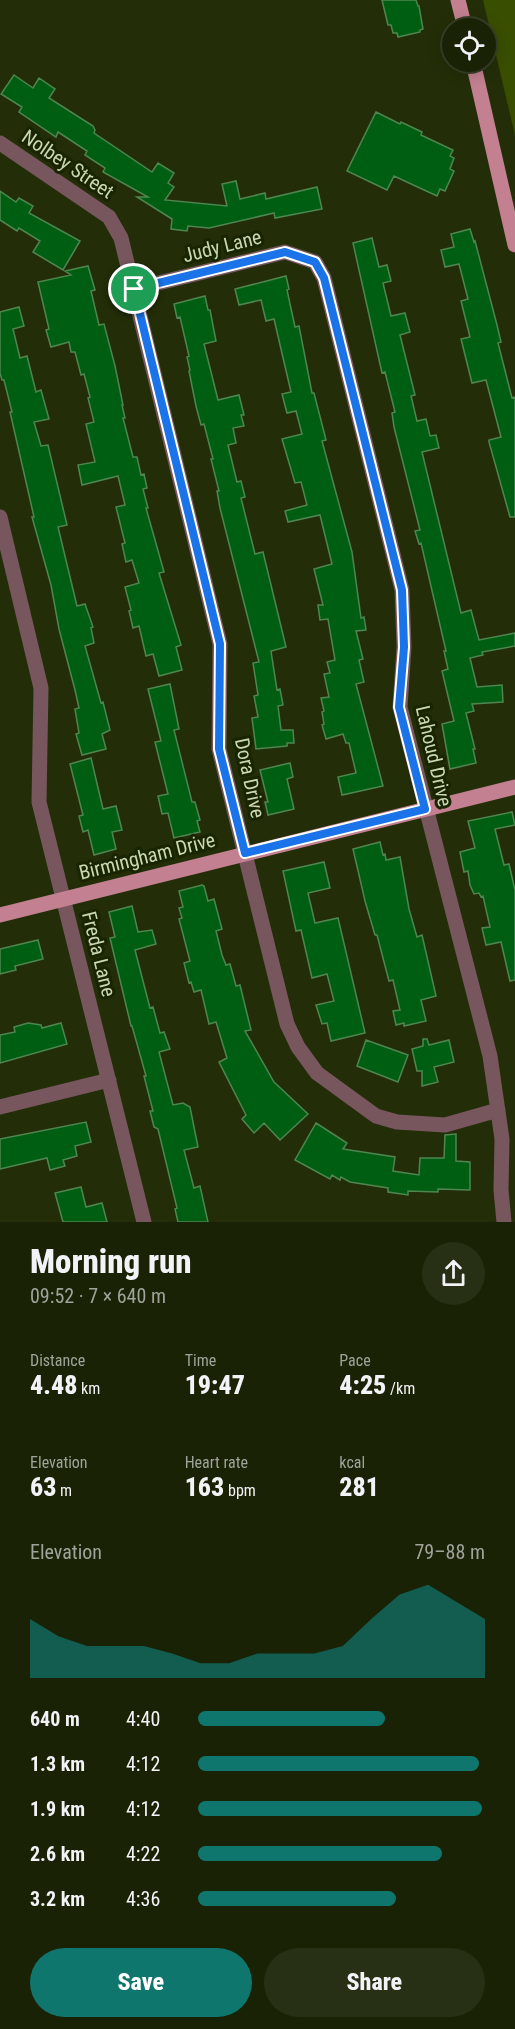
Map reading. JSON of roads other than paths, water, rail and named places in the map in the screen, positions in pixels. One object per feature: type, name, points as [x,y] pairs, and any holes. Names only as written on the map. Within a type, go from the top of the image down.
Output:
[{"type":"main road","points":[[458,0],[462,18]]},
{"type":"main road","points":[[475,72],[515,246]]},
{"type":"main road","name":"Birmingham Drive","points":[[0,915],[515,787]]},
{"type":"street","name":"Nolbey Street","points":[[0,143],[109,217],[121,238],[134,289]]},
{"type":"street","name":"Judy Lane","points":[[134,289],[285,252]]},
{"type":"street","name":"Lahoud Drive","points":[[285,252],[315,262],[324,278],[402,590],[404,647],[399,707],[490,1056],[502,1139],[501,1190],[504,1222]]},
{"type":"street","name":"Dora Drive","points":[[134,289],[220,644],[219,749],[287,1024],[298,1047],[317,1073],[376,1116],[397,1122],[445,1125],[498,1110]]},
{"type":"street","name":"Freda Lane","points":[[0,517],[41,688],[39,802],[144,1222]]},
{"type":"street","points":[[0,1107],[109,1080]]}]
